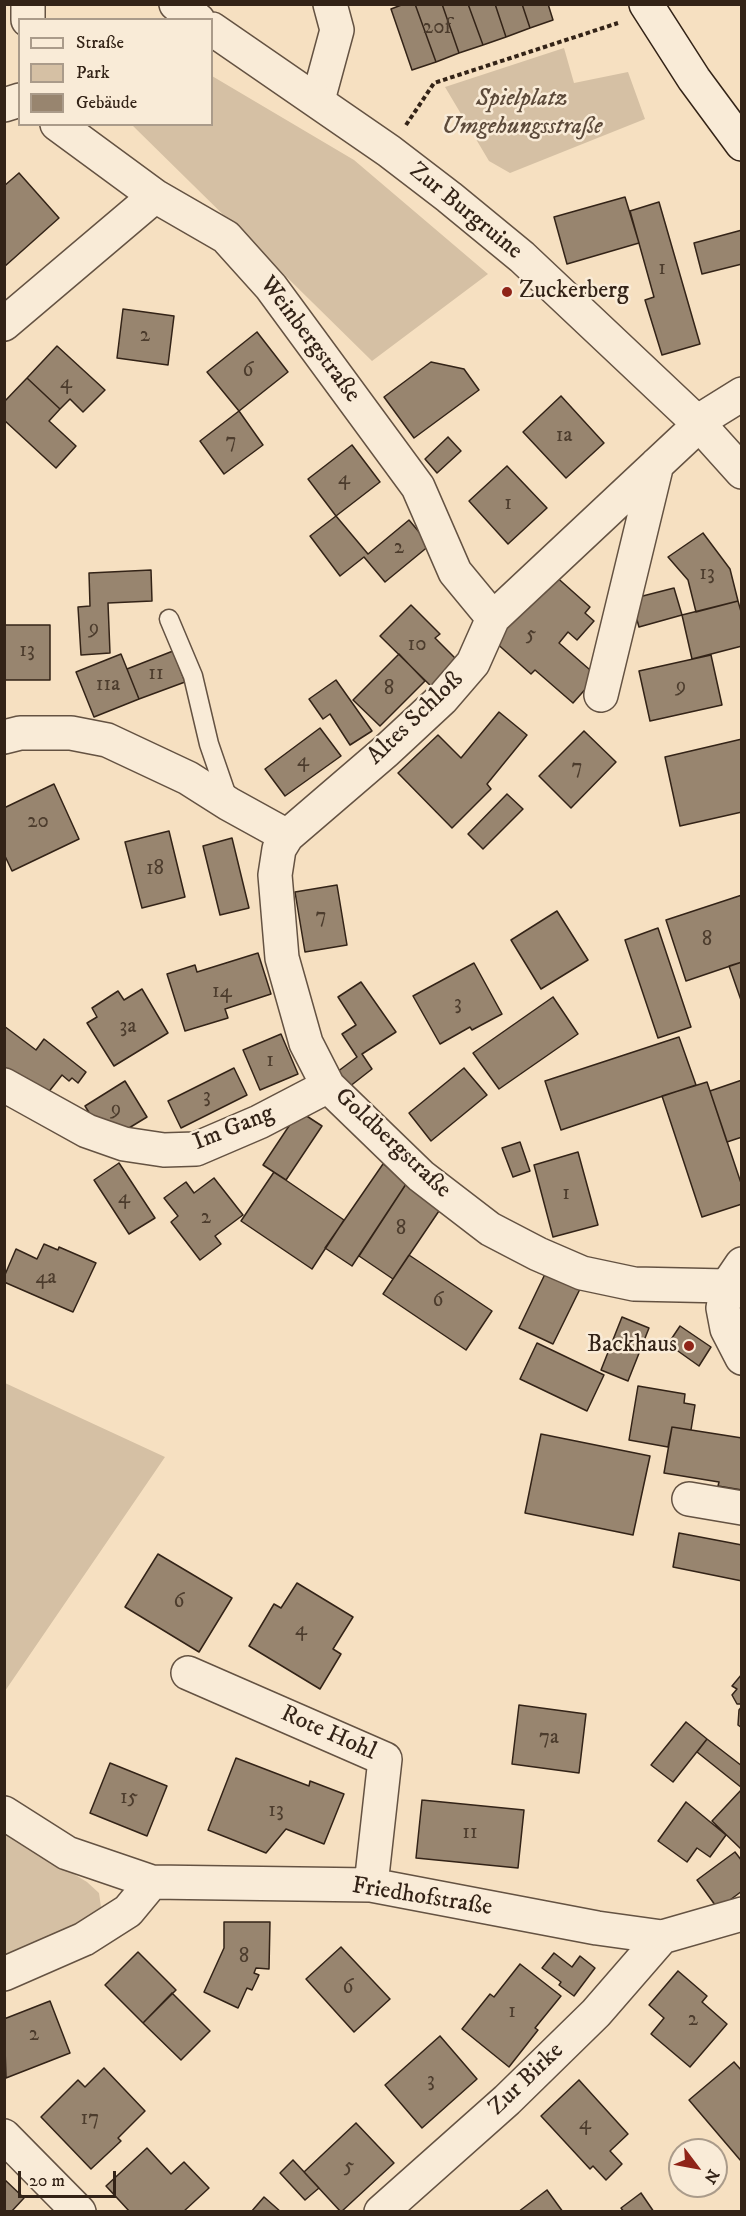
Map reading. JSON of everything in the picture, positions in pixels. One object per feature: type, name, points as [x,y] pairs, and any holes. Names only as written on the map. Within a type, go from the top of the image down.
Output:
[{"type":"street","points":[[176,4],[195,18]]},
{"type":"street","points":[[318,100],[337,30],[330,4]]},
{"type":"street","points":[[648,9],[694,80],[741,144]]},
{"type":"street","name":"Zur Burgruine","points":[[213,29],[390,151],[449,196],[522,257],[698,424],[740,468]]},
{"type":"street","name":"Weinbergstraße","points":[[60,126],[155,196],[226,237],[271,286],[417,487],[455,572],[493,618]]},
{"type":"street","points":[[4,324],[155,196]]},
{"type":"street","points":[[698,424],[741,394]]},
{"type":"street","name":"Altes Schloß","points":[[287,836],[386,751],[442,699],[473,663],[493,618],[698,424]]},
{"type":"street","points":[[601,694],[657,464]]},
{"type":"street","points":[[4,737],[20,733],[71,732],[107,740],[188,778],[287,836]]},
{"type":"street","name":"Goldbergstraße","points":[[287,836],[279,849],[275,875],[282,958],[306,1043],[328,1086],[421,1176],[490,1229],[538,1254],[582,1273],[634,1284],[734,1275]]},
{"type":"street","name":"Im Gang","points":[[4,1085],[87,1131],[124,1144],[164,1150],[196,1149],[259,1122],[328,1086]]},
{"type":"street","points":[[734,1275],[723,1308],[727,1329],[741,1358]]},
{"type":"street","points":[[689,1499],[741,1508]]},
{"type":"street","name":"Rote Hohl","points":[[188,1672],[386,1760],[371,1885]]},
{"type":"street","name":"Friedhofstraße","points":[[4,1813],[67,1853],[152,1882],[371,1885],[597,1928],[662,1937],[741,1914]]},
{"type":"street","points":[[4,1974],[84,1939],[128,1911],[152,1882]]},
{"type":"street","name":"Zur Birke","points":[[381,2211],[507,2100],[596,2013],[662,1937]]},
{"type":"street","points":[[4,2136],[79,2211]]},
{"type":"lane","points":[[169,619],[193,676],[209,744],[229,804]]},
{"type":"path","points":[[390,151],[434,83],[648,9]]},
{"type":"green space","name":"Spielplatz Umgehungsstraße","points":[[564,48],[574,83],[628,72],[645,119],[510,173],[489,161],[445,87]]},
{"type":"green space","points":[[213,77],[354,160],[488,274],[372,361],[133,126],[213,126]]},
{"type":"green space","points":[[5,1383],[165,1457],[5,1691]]},
{"type":"green space","points":[[4,1832],[87,1882],[99,1893],[101,1907],[95,1919],[5,1955]]},
{"type":"building","points":[[404,4],[415,4],[436,62],[412,70],[391,9]]},
{"type":"building","points":[[415,4],[442,4],[459,53],[436,62]]},
{"type":"building","points":[[442,4],[468,4],[483,45],[459,53]]},
{"type":"building","points":[[468,4],[495,4],[506,37],[483,45]]},
{"type":"building","points":[[495,4],[522,4],[530,28],[506,37]]},
{"type":"building","points":[[522,4],[548,4],[553,20],[530,28]]},
{"type":"building","points":[[19,173],[59,218],[4,267],[4,186]]},
{"type":"building","points":[[625,197],[639,243],[567,264],[554,217]]},
{"type":"building","points":[[659,202],[700,344],[662,355],[645,300],[654,297],[630,211]]},
{"type":"building","points":[[742,230],[742,264],[702,274],[694,243]]},
{"type":"building","points":[[123,309],[174,316],[168,365],[117,358]]},
{"type":"building","points":[[257,332],[288,372],[239,411],[207,372]]},
{"type":"building","points":[[57,346],[105,390],[83,412],[70,399],[60,409],[27,378]]},
{"type":"building","points":[[431,362],[464,369],[479,390],[414,438],[384,397]]},
{"type":"building","points":[[27,378],[60,409],[49,421],[76,446],[56,468],[4,420],[4,402]]},
{"type":"building","points":[[561,396],[604,443],[566,478],[523,432]]},
{"type":"building","points":[[239,411],[263,445],[224,474],[200,441]]},
{"type":"building","points":[[448,437],[461,451],[437,473],[425,459]]},
{"type":"building","points":[[352,445],[380,482],[336,516],[308,479]]},
{"type":"building","points":[[507,466],[547,508],[508,544],[469,501]]},
{"type":"building","points":[[336,516],[368,554],[409,520],[430,545],[385,582],[364,557],[340,576],[310,536]]},
{"type":"building","points":[[703,533],[730,569],[738,601],[696,612],[688,580],[668,557]]},
{"type":"building","points":[[151,570],[152,601],[108,603],[110,653],[81,655],[78,607],[90,606],[89,573]]},
{"type":"building","points":[[553,574],[590,607],[585,613],[594,621],[577,640],[568,632],[559,643],[597,676],[573,703],[535,670],[531,674],[494,641]]},
{"type":"building","points":[[674,588],[682,615],[639,627],[631,599]]},
{"type":"building","points":[[738,601],[742,615],[742,646],[692,659],[682,615]]},
{"type":"building","points":[[411,605],[440,634],[435,638],[464,667],[438,693],[380,636]]},
{"type":"building","points":[[4,625],[50,625],[50,680],[4,680]]},
{"type":"building","points":[[173,651],[185,682],[139,699],[127,669]]},
{"type":"building","points":[[121,654],[139,699],[94,717],[76,672]]},
{"type":"building","points":[[399,654],[425,681],[380,726],[353,700]]},
{"type":"building","points":[[711,655],[722,705],[650,721],[639,671]]},
{"type":"building","points":[[336,680],[372,731],[350,745],[330,714],[323,719],[309,699]]},
{"type":"building","points":[[499,712],[527,735],[487,784],[491,789],[452,828],[398,773],[438,735],[461,758]]},
{"type":"building","points":[[320,728],[341,756],[285,796],[265,769]]},
{"type":"building","points":[[584,731],[616,762],[571,808],[539,776]]},
{"type":"building","points":[[742,739],[742,812],[680,826],[665,757]]},
{"type":"building","points":[[54,784],[79,839],[12,871],[4,854],[4,808]]},
{"type":"building","points":[[507,794],[523,809],[483,849],[468,834]]},
{"type":"building","points":[[169,831],[185,897],[142,908],[125,842]]},
{"type":"building","points":[[232,838],[249,908],[220,915],[203,846]]},
{"type":"building","points":[[337,885],[347,945],[305,952],[295,892]]},
{"type":"building","points":[[742,895],[742,962],[686,981],[666,920]]},
{"type":"building","points":[[557,911],[588,960],[541,989],[511,940]]},
{"type":"building","points":[[658,928],[691,1027],[658,1038],[625,940]]},
{"type":"building","points":[[258,953],[271,994],[225,1009],[228,1018],[185,1031],[167,974],[195,965],[197,972]]},
{"type":"building","points":[[742,962],[742,1003],[729,966]]},
{"type":"building","points":[[474,963],[502,1014],[472,1030],[470,1027],[440,1044],[413,996]]},
{"type":"building","points":[[361,982],[396,1032],[362,1054],[372,1069],[349,1087],[337,1072],[357,1057],[342,1034],[356,1025],[338,997]]},
{"type":"building","points":[[142,989],[168,1033],[114,1066],[87,1023],[97,1017],[92,1008],[118,991],[124,1000]]},
{"type":"building","points":[[553,997],[578,1034],[499,1089],[473,1053]]},
{"type":"building","points":[[4,1026],[36,1050],[44,1039],[86,1072],[78,1083],[72,1078],[69,1081],[62,1075],[43,1099],[4,1070]]},
{"type":"building","points":[[281,1034],[298,1074],[260,1090],[243,1050]]},
{"type":"building","points":[[679,1037],[696,1085],[561,1130],[545,1081]]},
{"type":"building","points":[[234,1068],[247,1095],[181,1128],[168,1101]]},
{"type":"building","points":[[464,1068],[487,1095],[431,1141],[409,1113]]},
{"type":"building","points":[[742,1080],[742,1137],[727,1142],[710,1091]]},
{"type":"building","points":[[125,1081],[147,1117],[124,1131],[99,1129],[85,1106]]},
{"type":"building","points":[[707,1082],[742,1186],[742,1204],[702,1217],[662,1096]]},
{"type":"building","points":[[299,1111],[322,1126],[286,1180],[263,1165]]},
{"type":"building","points":[[520,1142],[530,1171],[513,1177],[502,1148]]},
{"type":"building","points":[[578,1152],[598,1225],[553,1237],[534,1165]]},
{"type":"building","points":[[119,1163],[155,1218],[129,1234],[94,1180]]},
{"type":"building","points":[[383,1164],[408,1181],[352,1266],[325,1248]]},
{"type":"building","points":[[274,1172],[344,1220],[312,1269],[241,1221]]},
{"type":"building","points":[[214,1178],[243,1215],[215,1236],[221,1244],[200,1260],[171,1222],[178,1216],[164,1198],[186,1182],[194,1193]]},
{"type":"building","points":[[408,1181],[443,1205],[393,1279],[359,1256]]},
{"type":"building","points":[[44,1244],[58,1250],[59,1247],[96,1263],[73,1312],[4,1282],[16,1249],[37,1259]]},
{"type":"building","points":[[409,1255],[492,1311],[466,1350],[383,1294]]},
{"type":"building","points":[[546,1272],[580,1289],[553,1344],[519,1328]]},
{"type":"building","points":[[622,1317],[649,1328],[628,1381],[601,1370]]},
{"type":"building","name":"Backhaus","points":[[680,1326],[711,1347],[699,1366],[668,1344]]},
{"type":"building","points":[[537,1343],[604,1375],[587,1411],[520,1379]]},
{"type":"building","points":[[638,1386],[685,1394],[684,1403],[695,1405],[691,1430],[672,1427],[668,1447],[629,1440]]},
{"type":"building","points":[[672,1427],[742,1438],[742,1490],[718,1486],[719,1482],[664,1473]]},
{"type":"building","points":[[541,1434],[650,1456],[633,1535],[525,1513]]},
{"type":"building","points":[[679,1533],[742,1545],[742,1581],[673,1567]]},
{"type":"building","points":[[158,1554],[232,1598],[199,1652],[125,1607]]},
{"type":"building","points":[[297,1583],[353,1617],[333,1649],[341,1654],[320,1689],[249,1646],[274,1604],[281,1608]]},
{"type":"building","points":[[742,1674],[742,1704],[737,1704],[732,1695],[737,1689],[732,1686]]},
{"type":"building","points":[[519,1705],[586,1714],[579,1773],[512,1764]]},
{"type":"building","points":[[742,1706],[742,1728],[738,1725],[739,1710]]},
{"type":"building","points":[[686,1722],[707,1739],[673,1782],[651,1765]]},
{"type":"building","points":[[707,1739],[742,1766],[742,1788],[697,1752]]},
{"type":"building","points":[[236,1758],[309,1786],[310,1781],[344,1794],[324,1844],[286,1829],[266,1853],[208,1830]]},
{"type":"building","points":[[110,1763],[167,1786],[147,1836],[90,1813]]},
{"type":"building","points":[[742,1789],[742,1848],[741,1849],[712,1821]]},
{"type":"building","points":[[422,1800],[524,1810],[518,1868],[416,1858]]},
{"type":"building","points":[[686,1802],[726,1835],[710,1857],[697,1848],[687,1862],[658,1841]]},
{"type":"building","points":[[735,1852],[742,1861],[742,1891],[718,1909],[697,1880]]},
{"type":"building","points":[[224,1922],[270,1922],[269,1969],[256,1968],[254,1973],[259,1975],[252,1990],[247,1988],[238,2008],[204,1992],[224,1948]]},
{"type":"building","points":[[341,1947],[390,1999],[354,2032],[306,1979]]},
{"type":"building","points":[[138,1952],[176,1990],[143,2023],[105,1985]]},
{"type":"building","points":[[554,1953],[572,1967],[580,1956],[595,1968],[574,1996],[559,1985],[561,1982],[542,1968]]},
{"type":"building","points":[[520,1964],[561,1996],[535,2028],[538,2030],[509,2067],[462,2029],[490,1994],[494,1997]]},
{"type":"building","points":[[678,1971],[707,1996],[702,2002],[727,2024],[690,2067],[651,2034],[664,2018],[649,2005]]},
{"type":"building","points":[[172,1993],[210,2031],[181,2060],[143,2023]]},
{"type":"building","points":[[50,2001],[70,2053],[6,2078],[4,2019]]},
{"type":"building","points":[[440,2036],[477,2079],[422,2128],[385,2085]]},
{"type":"building","points":[[734,2062],[742,2071],[741,2161],[728,2146],[728,2138],[721,2138],[689,2100]]},
{"type":"building","points":[[104,2068],[145,2111],[118,2138],[121,2141],[91,2169],[41,2117],[78,2080],[85,2087]]},
{"type":"building","points":[[579,2080],[628,2134],[610,2151],[622,2164],[606,2180],[593,2166],[590,2169],[541,2116]]},
{"type":"building","points":[[356,2123],[394,2163],[341,2212],[304,2172]]},
{"type":"building","points":[[147,2148],[171,2174],[184,2162],[209,2188],[183,2212],[130,2212],[106,2186]]},
{"type":"building","points":[[293,2160],[319,2188],[305,2200],[280,2173]]},
{"type":"building","points":[[4,2179],[24,2198],[11,2212],[4,2212]]},
{"type":"building","points":[[547,2190],[563,2212],[518,2212]]},
{"type":"building","points":[[641,2193],[654,2212],[624,2212],[621,2208]]},
{"type":"building","points":[[264,2197],[281,2212],[251,2212]]},
{"type":"place","name":"Zuckerberg","points":[[507,292]]},
{"type":"place","name":"Backhaus","points":[[689,1346]]}]
